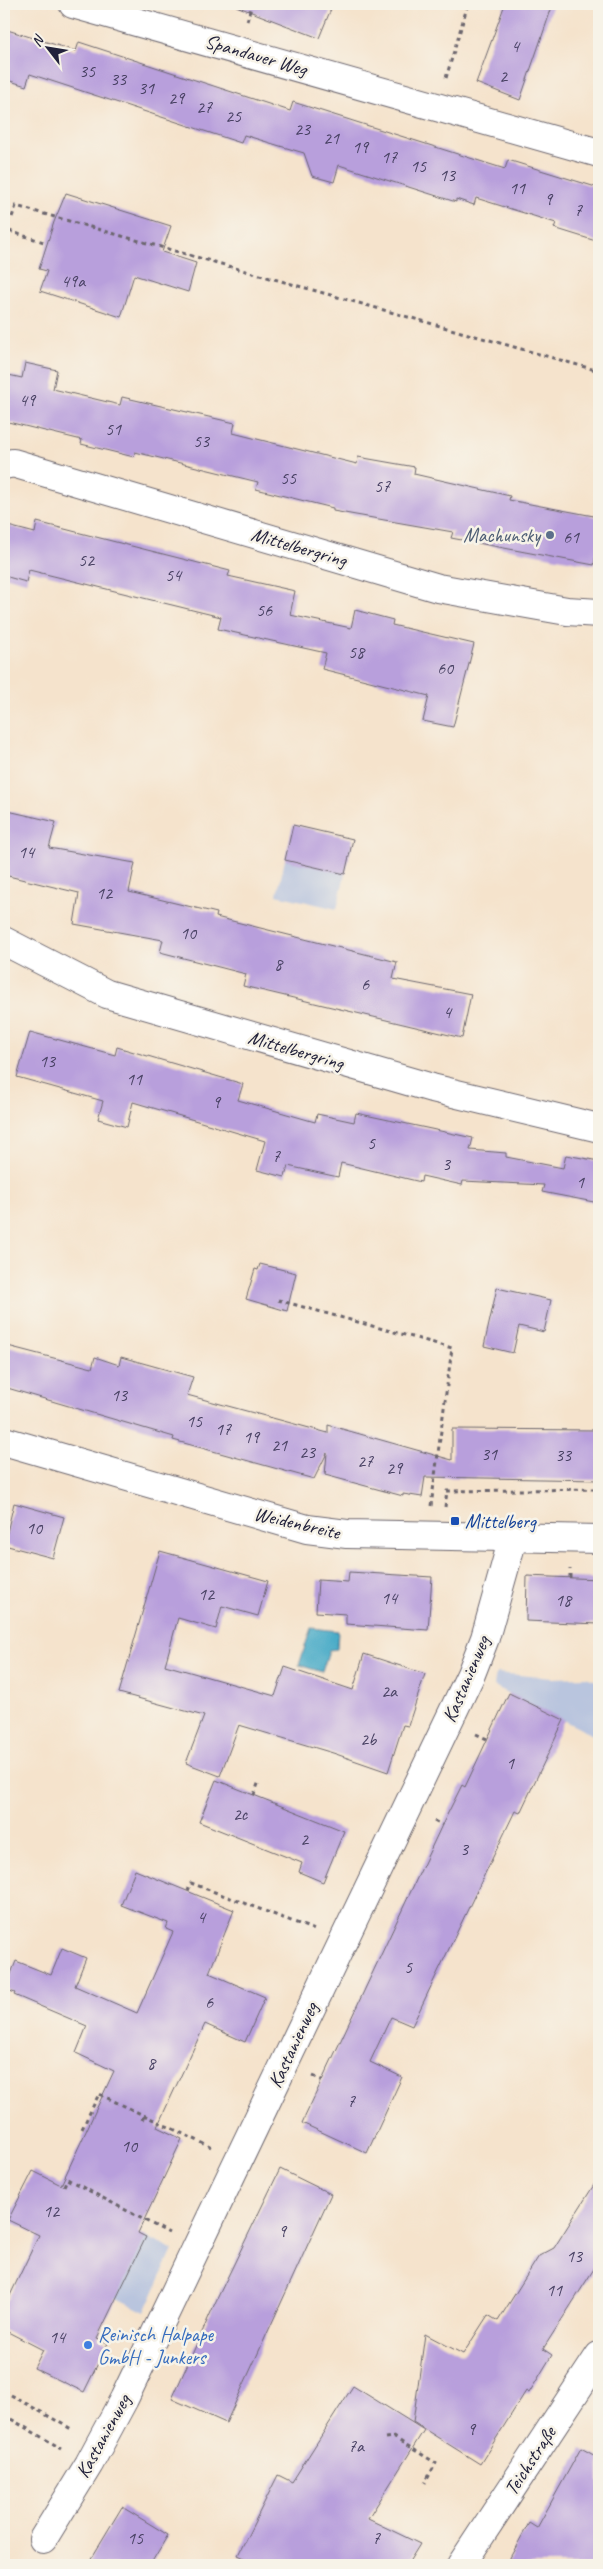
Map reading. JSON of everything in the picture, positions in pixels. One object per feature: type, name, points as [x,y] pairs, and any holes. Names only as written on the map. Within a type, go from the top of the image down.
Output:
[{"type":"street","name":"Spandauer Weg","points":[[73,4],[599,153]]},
{"type":"street","name":"Mittelbergring","points":[[4,465],[13,462],[438,588],[567,611],[599,613]]},
{"type":"street","name":"Mittelbergring","points":[[4,941],[107,994],[423,1085],[599,1128]]},
{"type":"street","name":"Weidenbreite","points":[[4,1441],[308,1529],[347,1534],[599,1539]]},
{"type":"street","name":"Kastanienweg","points":[[43,2539],[94,2455],[191,2259],[471,1674],[485,1638],[513,1538]]},
{"type":"street","name":"Teichstraße","points":[[461,2565],[599,2356]]},
{"type":"path","points":[[438,107],[468,4]]},
{"type":"path","points":[[12,217],[16,206],[599,371]]},
{"type":"path","points":[[9,231],[47,243]]},
{"type":"path","points":[[278,1300],[452,1348],[427,1535]]},
{"type":"path","points":[[446,1491],[599,1489]]},
{"type":"path","points":[[254,1794],[259,1781]]},
{"type":"path","points":[[188,1891],[191,1883],[343,1941]]},
{"type":"path","points":[[82,2129],[99,2094],[239,2160]]},
{"type":"path","points":[[142,2120],[144,2115]]},
{"type":"path","points":[[64,2186],[67,2179],[168,2231],[173,2250],[191,2259]]},
{"type":"path","points":[[4,2391],[94,2455]]},
{"type":"path","points":[[4,2415],[94,2455]]},
{"type":"path","points":[[385,2438],[393,2437],[436,2463],[425,2483]]},
{"type":"shaded area","points":[[293,825],[353,839],[337,909],[277,895]]},
{"type":"shaded area","points":[[496,1673],[552,1678],[586,1677],[599,1682],[595,1690],[599,1693],[599,1738],[494,1686]]},
{"type":"shaded area","points":[[118,2223],[173,2250],[145,2312],[88,2284]]},
{"type":"water","points":[[311,1628],[338,1631],[337,1649],[329,1650],[322,1672],[299,1665]]},
{"type":"building","points":[[236,4],[333,4],[319,38],[236,6]]},
{"type":"building","points":[[505,4],[553,4],[520,100],[476,83]]},
{"type":"building","points":[[4,29],[76,51],[79,42],[290,111],[293,102],[505,169],[508,160],[599,188],[599,242],[554,228],[556,223],[476,198],[474,205],[456,199],[456,202],[339,165],[334,182],[312,176],[304,153],[244,135],[241,143],[30,74],[26,86],[4,79]]},
{"type":"building","points":[[66,193],[171,226],[162,252],[196,263],[188,292],[134,275],[121,317],[40,291],[47,271],[39,269],[54,222]]},
{"type":"building","points":[[25,363],[57,370],[53,389],[120,405],[122,397],[235,423],[233,433],[357,464],[358,457],[415,467],[414,474],[510,496],[509,500],[599,517],[599,538],[594,565],[451,538],[453,532],[333,511],[333,508],[256,489],[258,482],[135,452],[134,457],[81,444],[82,440],[4,421],[4,374],[22,378]]},
{"type":"building","points":[[37,522],[230,571],[228,576],[295,591],[290,615],[351,628],[355,610],[393,620],[392,625],[474,644],[453,727],[423,721],[429,696],[322,669],[326,653],[218,629],[221,617],[29,570],[26,582],[4,576],[4,525],[35,533]]},
{"type":"building","points":[[8,811],[56,822],[49,848],[135,863],[129,892],[217,913],[216,917],[397,962],[393,979],[471,994],[462,1038],[243,986],[246,974],[160,952],[163,940],[74,924],[79,893],[4,875],[4,828]]},
{"type":"building","points":[[293,825],[353,839],[345,874],[285,860]]},
{"type":"building","points":[[30,1032],[115,1055],[117,1047],[243,1084],[238,1100],[315,1122],[317,1114],[354,1122],[356,1113],[473,1138],[470,1150],[506,1153],[506,1157],[563,1168],[566,1155],[599,1161],[599,1203],[542,1192],[544,1185],[463,1181],[462,1185],[422,1176],[421,1182],[341,1163],[338,1177],[288,1166],[285,1177],[257,1170],[265,1141],[133,1102],[127,1127],[98,1119],[103,1101],[17,1077]]},
{"type":"building","points":[[260,1264],[296,1273],[287,1311],[246,1299],[255,1269],[258,1270]]},
{"type":"building","points":[[497,1288],[551,1300],[544,1332],[519,1326],[513,1353],[484,1346]]},
{"type":"building","points":[[4,1345],[92,1368],[95,1357],[119,1365],[121,1357],[193,1377],[187,1395],[328,1433],[328,1425],[452,1460],[452,1429],[599,1430],[599,1480],[425,1477],[422,1497],[403,1494],[403,1496],[325,1475],[327,1453],[314,1479],[173,1440],[174,1437],[4,1387]]},
{"type":"building","points":[[14,1503],[64,1517],[53,1558],[4,1545]]},
{"type":"building","points":[[160,1551],[268,1581],[258,1616],[222,1606],[216,1629],[178,1618],[165,1665],[275,1696],[285,1667],[353,1690],[364,1654],[425,1674],[408,1726],[403,1725],[388,1772],[333,1753],[239,1725],[220,1776],[186,1763],[204,1716],[119,1693]]},
{"type":"building","points":[[349,1572],[432,1577],[428,1630],[346,1624],[346,1614],[316,1612],[318,1580],[348,1582]]},
{"type":"building","points":[[527,1576],[599,1579],[599,1624],[526,1621]]},
{"type":"building","points":[[509,1693],[564,1720],[520,1813],[515,1811],[412,2026],[391,2017],[370,2062],[402,2077],[367,2153],[302,2123],[442,1825],[462,1785],[465,1787]]},
{"type":"building","points":[[216,1780],[344,1831],[323,1882],[299,1872],[302,1863],[199,1822]]},
{"type":"building","points":[[135,1870],[234,1910],[209,1973],[265,1997],[245,2042],[205,2024],[157,2127],[182,2139],[138,2233],[146,2237],[97,2338],[108,2343],[84,2392],[34,2368],[43,2350],[4,2330],[4,2308],[39,2235],[8,2220],[33,2171],[61,2185],[114,2071],[76,2053],[87,2026],[14,1995],[15,1993],[5,1989],[16,1961],[51,1975],[62,1948],[86,1958],[75,1986],[137,2013],[173,1932],[166,1929],[168,1923],[121,1905]]},
{"type":"building","points":[[280,2169],[331,2194],[226,2423],[172,2399],[216,2301]]},
{"type":"building","points":[[599,2177],[599,2261],[543,2349],[552,2355],[529,2393],[526,2391],[480,2464],[413,2422],[425,2334],[463,2354],[488,2315],[498,2321],[539,2256],[554,2248]]},
{"type":"building","points":[[353,2386],[424,2430],[368,2519],[420,2544],[407,2565],[260,2565],[238,2555],[278,2475],[292,2482]]},
{"type":"building","points":[[581,2448],[599,2458],[599,2565],[506,2565],[529,2523],[537,2528]]},
{"type":"building","points":[[122,2507],[168,2535],[150,2565],[87,2565]]},
{"type":"place","name":"Machunsky","points":[[550,535]]},
{"type":"place","name":"Mittelberg","points":[[455,1521]]},
{"type":"place","name":"Reinisch Halpape GmbH - Junkers","points":[[88,2345]]}]
